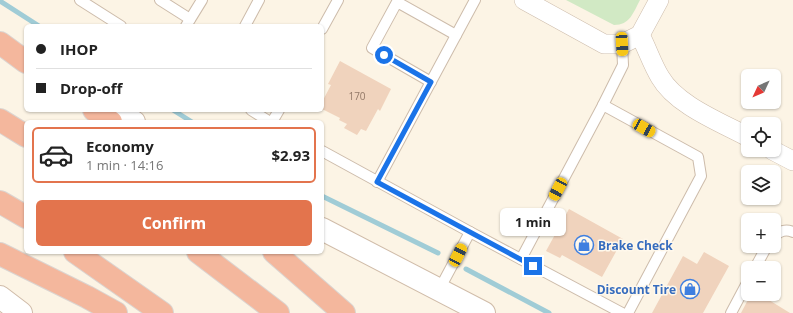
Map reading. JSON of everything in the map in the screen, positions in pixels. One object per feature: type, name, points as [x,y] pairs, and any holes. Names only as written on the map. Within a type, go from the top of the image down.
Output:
[{"type":"highway","points":[[0,43],[24,61]]},
{"type":"highway","points":[[97,112],[108,120]]},
{"type":"highway","points":[[0,120],[24,135]]},
{"type":"highway","points":[[0,202],[24,216]]},
{"type":"highway","points":[[0,254],[116,313]]},
{"type":"highway","points":[[78,254],[162,313]]},
{"type":"highway","points":[[201,254],[278,313]]},
{"type":"highway","points":[[276,254],[344,313]]},
{"type":"main road","points":[[0,43],[24,56]]},
{"type":"main road","points":[[117,112],[131,120]]},
{"type":"main road","points":[[324,230],[484,313]]},
{"type":"main road","points":[[1,298],[21,313]]},
{"type":"street","points":[[524,0],[604,44],[622,44],[640,35],[659,0]]},
{"type":"street","points":[[640,35],[660,78],[672,93],[686,104],[741,133]]},
{"type":"street","points":[[781,155],[793,161]]},
{"type":"lane","points":[[80,0],[118,24]]},
{"type":"lane","points":[[160,0],[188,22],[202,0]]},
{"type":"lane","points":[[246,24],[259,0]]},
{"type":"lane","points":[[324,25],[338,0]]},
{"type":"lane","points":[[377,182],[475,0]]},
{"type":"lane","points":[[431,82],[372,48],[397,2],[456,35]]},
{"type":"lane","points":[[520,260],[623,65],[622,44]]},
{"type":"lane","points":[[603,105],[698,158],[701,176],[628,313]]},
{"type":"lane","points":[[254,112],[268,120]]},
{"type":"lane","points":[[324,152],[520,260],[622,313]]},
{"type":"lane","points":[[781,232],[789,230],[793,232]]},
{"type":"lane","points":[[439,290],[470,232]]},
{"type":"lane","points":[[730,313],[741,293]]},
{"type":"green space","points":[[566,0],[640,0],[633,14],[627,21],[614,25]]},
{"type":"building","points":[[340,61],[391,89],[380,111],[378,109],[366,131],[361,129],[357,135],[344,128],[347,124],[339,120],[340,118],[324,110],[324,98],[331,85],[328,84]]},
{"type":"building","name":"Brake Check","points":[[569,209],[623,239],[602,277],[562,255],[560,258],[546,251]]},
{"type":"building","name":"Discount Tire","points":[[704,252],[729,266],[703,313],[652,313],[683,256],[697,264]]},
{"type":"building","points":[[747,301],[770,301],[790,313],[741,313]]},
{"type":"waterway","points":[[0,1],[36,24]]},
{"type":"waterway","points":[[176,112],[189,120]]},
{"type":"waterway","points":[[324,197],[438,253]]},
{"type":"waterway","points":[[466,269],[549,313]]},
{"type":"place","name":"Brake Check","points":[[584,245]]},
{"type":"place","name":"Discount Tire","points":[[690,289]]},
{"type":"route","points":[[384,55],[431,82],[377,182],[533,266]]}]
